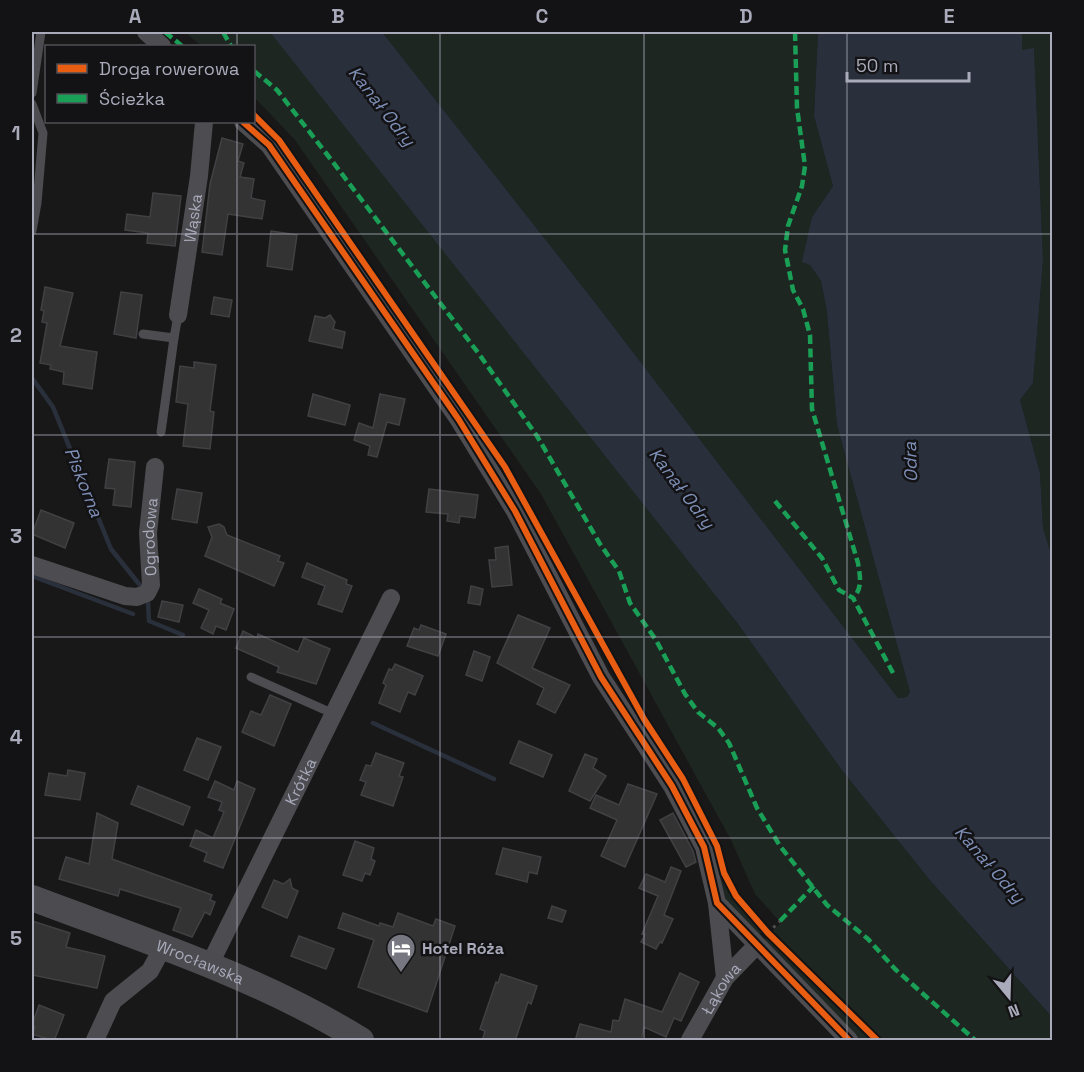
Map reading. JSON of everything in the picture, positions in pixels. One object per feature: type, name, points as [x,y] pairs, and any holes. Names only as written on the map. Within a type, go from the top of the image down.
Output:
[{"type":"main road","name":"Wrocławska","points":[[32,898],[262,987],[313,1011],[361,1041]]},
{"type":"street","points":[[146,32],[161,45]]},
{"type":"street","name":"Wąska","points":[[178,315],[199,176],[204,123]]},
{"type":"street","points":[[244,123],[269,145],[459,420],[508,501],[601,677],[672,786],[704,847],[717,903],[725,978]]},
{"type":"street","name":"Ogrodowa","points":[[32,565],[125,597],[137,597],[147,593],[151,585],[148,533],[155,466]]},
{"type":"street","name":"Krótka","points":[[209,966],[391,598]]},
{"type":"street","points":[[717,903],[762,940],[849,1041]]},
{"type":"street","name":"Łąkowa","points":[[690,1041],[725,978],[762,940]]},
{"type":"street","points":[[95,1041],[113,1001],[150,971],[163,947]]},
{"type":"lane","points":[[32,93],[41,32]]},
{"type":"lane","points":[[32,104],[43,133],[37,203],[32,231]]},
{"type":"lane","points":[[161,432],[178,315]]},
{"type":"lane","points":[[143,334],[174,338]]},
{"type":"lane","points":[[250,677],[334,714]]},
{"type":"path","points":[[762,940],[780,921]]},
{"type":"shaded area","points":[[185,32],[270,32],[294,60],[738,624],[841,769],[928,878],[1052,1017],[1052,1040],[880,1040],[771,933],[781,923],[755,894],[731,840],[541,494],[295,140],[255,98],[255,45],[200,45]]},
{"type":"shaded area","points":[[382,32],[818,32],[814,116],[833,186],[812,217],[810,265],[821,281],[827,312],[837,425],[910,692],[908,697],[898,698],[593,300]]},
{"type":"shaded area","points":[[1022,32],[1052,32],[1052,557],[1043,528],[1040,473],[1020,400],[1033,383],[1043,260],[1034,49],[1022,50]]},
{"type":"shaded area","points":[[721,879],[732,897],[763,931],[755,939],[728,904]]},
{"type":"shaded area","points":[[768,937],[874,1040],[857,1040],[759,945]]},
{"type":"water","points":[[270,32],[382,32],[593,300],[898,698],[907,697],[910,692],[837,425],[827,312],[821,281],[810,265],[802,262],[812,217],[833,186],[814,116],[818,32],[1022,32],[1022,50],[1034,48],[1043,260],[1033,383],[1020,400],[1040,473],[1043,528],[1052,557],[1052,1017],[928,878],[841,769],[738,624]]},
{"type":"building","points":[[222,138],[243,144],[238,161],[244,163],[240,177],[254,179],[251,198],[265,201],[262,219],[228,214],[222,255],[202,252],[210,184]]},
{"type":"building","points":[[153,193],[181,196],[175,246],[147,243],[148,233],[125,230],[127,214],[150,217]]},
{"type":"building","points":[[271,231],[297,235],[292,270],[267,266]]},
{"type":"building","points":[[45,287],[73,293],[60,346],[97,352],[92,389],[63,384],[64,372],[50,369],[51,365],[40,363],[47,323],[42,322],[44,311],[41,310]]},
{"type":"building","points":[[121,292],[142,295],[136,338],[114,334]]},
{"type":"building","points":[[214,297],[232,300],[229,317],[211,314]]},
{"type":"building","points":[[330,315],[335,322],[333,329],[345,332],[342,348],[309,341],[315,316],[325,318]]},
{"type":"building","points":[[194,362],[216,365],[210,411],[214,412],[210,449],[183,446],[188,404],[176,402],[180,366],[194,368]]},
{"type":"building","points":[[313,394],[350,405],[345,425],[308,416]]},
{"type":"building","points":[[380,394],[405,399],[399,425],[387,422],[377,457],[368,455],[370,446],[354,440],[359,423],[373,428]]},
{"type":"building","points":[[109,459],[135,462],[131,507],[113,505],[115,489],[105,488]]},
{"type":"building","points":[[177,489],[202,493],[197,523],[172,519]]},
{"type":"building","points":[[429,489],[478,495],[475,518],[460,516],[459,523],[447,521],[448,514],[426,512]]},
{"type":"building","points":[[41,510],[74,523],[65,548],[32,534]]},
{"type":"building","points":[[219,524],[224,527],[227,535],[280,556],[278,561],[284,563],[274,586],[205,556],[212,537],[208,527]]},
{"type":"building","points":[[508,546],[512,585],[492,587],[489,560],[496,560],[495,548]]},
{"type":"building","points":[[307,563],[347,580],[346,584],[352,586],[342,612],[318,604],[325,586],[302,577]]},
{"type":"building","points":[[471,586],[483,589],[480,605],[468,603]]},
{"type":"building","points":[[199,589],[222,599],[220,603],[234,609],[226,630],[216,626],[213,634],[201,628],[209,610],[193,603]]},
{"type":"building","points":[[162,601],[183,605],[179,622],[158,617]]},
{"type":"building","points":[[518,615],[550,628],[532,668],[570,685],[555,713],[537,704],[544,688],[497,663]]},
{"type":"building","points":[[421,625],[446,634],[438,656],[407,646],[414,628],[419,630]]},
{"type":"building","points":[[243,631],[257,638],[258,634],[298,652],[304,638],[330,649],[316,684],[277,672],[279,667],[236,648]]},
{"type":"building","points":[[474,651],[490,657],[482,681],[466,675]]},
{"type":"building","points":[[395,664],[423,676],[415,695],[408,692],[400,712],[379,703],[386,685],[383,683],[389,669],[392,670]]},
{"type":"building","points":[[270,695],[291,704],[274,746],[242,732],[251,711],[261,715]]},
{"type":"building","points":[[197,738],[221,747],[208,780],[184,770]]},
{"type":"building","points":[[519,741],[552,755],[543,777],[510,763]]},
{"type":"building","points":[[376,753],[404,763],[399,776],[403,777],[393,806],[361,795],[366,782],[360,780],[366,765],[371,766]]},
{"type":"building","points":[[585,754],[597,759],[593,768],[606,776],[590,801],[569,791]]},
{"type":"building","points":[[68,770],[85,773],[80,800],[45,795],[49,773],[67,776]]},
{"type":"building","points":[[215,781],[234,790],[237,781],[255,789],[223,868],[204,861],[207,853],[190,846],[196,830],[213,838],[224,812],[219,810],[222,802],[208,797]]},
{"type":"building","points":[[628,784],[657,794],[625,867],[601,856],[617,820],[590,808],[596,795],[619,805]]},
{"type":"building","points":[[138,786],[190,807],[183,825],[131,804]]},
{"type":"building","points":[[97,813],[118,823],[112,859],[212,895],[210,900],[215,902],[210,915],[205,912],[192,937],[173,930],[181,908],[120,889],[118,896],[59,879],[66,857],[89,864]]},
{"type":"building","points":[[673,813],[693,851],[696,862],[686,867],[660,820]]},
{"type":"building","points":[[355,841],[374,848],[371,859],[375,861],[370,875],[365,873],[362,881],[343,875]]},
{"type":"building","points":[[503,848],[541,857],[537,874],[529,872],[527,882],[496,874]]},
{"type":"building","points":[[671,867],[681,871],[664,915],[673,919],[662,943],[660,942],[656,949],[641,942],[645,935],[642,934],[658,896],[639,888],[646,874],[665,882]]},
{"type":"building","points":[[290,879],[292,888],[298,891],[287,918],[262,907],[274,880],[283,884]]},
{"type":"building","points":[[552,906],[566,911],[562,922],[548,918]]},
{"type":"building","name":"Hotel Róża","points":[[343,913],[379,926],[380,923],[393,927],[398,913],[433,926],[436,919],[455,926],[427,1012],[358,987],[374,940],[338,928]]},
{"type":"building","points":[[32,921],[70,933],[66,947],[105,956],[97,988],[32,975]]},
{"type":"building","points":[[299,936],[334,949],[326,969],[291,956]]},
{"type":"building","points":[[680,973],[699,982],[681,1021],[674,1018],[666,1037],[644,1027],[641,1041],[575,1041],[580,1024],[611,1032],[613,1020],[619,1021],[625,999],[662,1012]]},
{"type":"building","points":[[501,974],[537,986],[531,1004],[528,1002],[515,1041],[482,1041],[485,1031],[480,1029],[496,982],[498,983]]},
{"type":"building","points":[[39,1005],[64,1015],[54,1041],[32,1034],[35,1027],[32,1025]]},
{"type":"waterway","name":"Piskorna","points":[[32,378],[53,407],[111,549],[139,584]]},
{"type":"waterway","points":[[32,576],[133,614]]},
{"type":"waterway","name":"Piskorna","points":[[148,602],[149,621],[183,635]]},
{"type":"waterway","name":"Piskorna","points":[[373,723],[494,779]]},
{"type":"marked path","points":[[165,32],[181,45]]},
{"type":"marked path","points":[[223,32],[230,45]]},
{"type":"marked path","points":[[795,32],[797,108],[805,166],[802,186],[788,226],[785,250],[793,290],[803,309],[810,335],[812,409],[858,563],[860,586],[853,598]]},
{"type":"marked path","points":[[255,72],[277,90],[329,157],[479,354],[537,436],[600,544],[619,571],[630,603],[656,640],[685,694],[698,712],[718,728],[729,743],[757,808],[780,846],[827,905],[868,939],[895,969],[975,1040]]},
{"type":"marked path","points":[[775,501],[822,558],[839,590],[853,598],[893,673]]},
{"type":"marked path","points":[[780,921],[814,886]]},
{"type":"cycle path","points":[[255,116],[279,140],[505,467],[644,719],[683,779],[717,846],[724,873],[736,896],[768,933],[877,1040]]},
{"type":"cycle path","points":[[244,123],[269,145],[459,420],[515,511],[601,677],[672,786],[704,847],[717,903],[849,1040]]},
{"type":"place","name":"Hotel Róża","points":[[401,974]]},
{"type":"water label","name":"Kanał Odry","points":[[382,106]]},
{"type":"water label","name":"Odra","points":[[910,462]]},
{"type":"water label","name":"Kanał Odry","points":[[682,488]]},
{"type":"water label","name":"Kanał Odry","points":[[990,864]]}]
